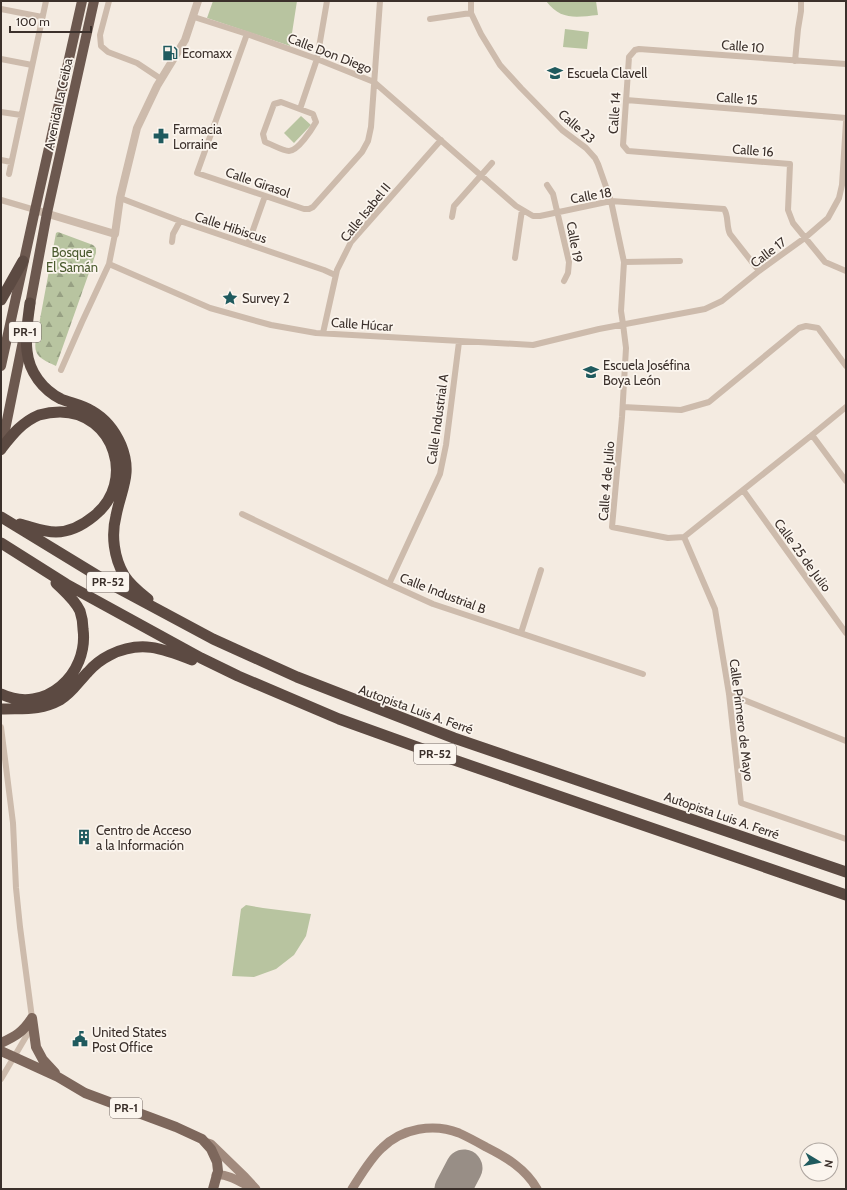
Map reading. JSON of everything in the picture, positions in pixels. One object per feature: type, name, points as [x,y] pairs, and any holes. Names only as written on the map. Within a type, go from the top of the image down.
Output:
[{"type":"highway","name":"Avenida La Ceiba","points":[[35,210],[82,1]]},
{"type":"highway","name":"Avenida La Ceiba","points":[[47,213],[94,1]]},
{"type":"highway","name":"PR-1","points":[[1,366],[35,210]]},
{"type":"highway","name":"PR-1","points":[[1,450],[47,213]]},
{"type":"highway","points":[[1,300],[24,261]]},
{"type":"highway","points":[[30,303],[26,340],[27,352],[34,374],[54,395],[86,408],[102,418],[114,431],[122,447],[126,459],[126,475],[115,517],[114,535],[118,562],[124,575],[137,590],[150,600],[213,639]]},
{"type":"highway","points":[[1,450],[15,431],[29,420],[50,412],[72,413],[91,422],[105,435],[111,445],[117,467],[113,493],[99,512],[81,525],[64,532],[55,532],[37,529],[4,519]]},
{"type":"highway","name":"Autopista Luis A. Ferré","points":[[4,519],[116,587],[213,639],[297,678],[450,736],[846,872]]},
{"type":"highway","name":"PR-52","points":[[1,543],[66,584],[180,647],[238,676],[339,719],[846,895]]},
{"type":"highway","points":[[1,694],[6,697],[16,699],[38,698],[48,694],[59,688],[68,680],[76,669],[80,660],[84,634],[80,610],[68,594],[42,568]]},
{"type":"highway","points":[[1,709],[30,709],[48,705],[61,699],[70,692],[89,670],[97,664],[115,653],[134,647],[145,647],[168,651],[195,661],[217,672],[238,676]]},
{"type":"main road","points":[[1,1043],[12,1038],[25,1028],[32,1018]]},
{"type":"main road","points":[[32,1018],[36,1047],[43,1060],[58,1078]]},
{"type":"main road","name":"PR-1","points":[[1,1051],[13,1060],[86,1100],[173,1133],[197,1144],[206,1152],[216,1176]]},
{"type":"main road","name":"PR-1","points":[[1,1058],[13,1060],[58,1078],[84,1093],[176,1127],[206,1142]]},
{"type":"main road","points":[[352,1189],[371,1161],[388,1143],[402,1134],[426,1128],[443,1128],[459,1133],[497,1153],[524,1172],[537,1189]]},
{"type":"main road","points":[[206,1142],[211,1149],[218,1166],[213,1189]]},
{"type":"main road","points":[[206,1142],[211,1144],[245,1177],[255,1189]]},
{"type":"main road","points":[[216,1176],[220,1174],[255,1189]]},
{"type":"street","points":[[8,174],[46,1]]},
{"type":"street","points":[[109,1],[100,35],[101,46],[108,52],[136,63],[161,79]]},
{"type":"street","points":[[61,370],[109,264],[120,198],[137,128],[157,86],[185,40],[194,17],[198,1]]},
{"type":"street","points":[[300,109],[317,59],[326,1]]},
{"type":"street","name":"Calle Girasol","points":[[247,34],[197,173],[309,210],[362,152],[368,141],[371,127],[380,1]]},
{"type":"street","name":"Calle 23","points":[[471,1],[472,13],[481,34],[500,65],[562,130],[586,148],[598,164],[611,200],[624,262],[621,311],[623,324]]},
{"type":"street","points":[[795,61],[801,1]]},
{"type":"street","points":[[1,9],[42,17]]},
{"type":"street","points":[[430,18],[472,13]]},
{"type":"street","name":"Calle Don Diego","points":[[194,17],[317,59],[374,82],[441,140]]},
{"type":"street","name":"Calle 10","points":[[639,49],[846,64]]},
{"type":"street","name":"Calle 14","points":[[636,152],[628,151],[623,145],[629,57],[635,50],[639,49]]},
{"type":"street","points":[[1,59],[32,65]]},
{"type":"street","name":"Calle 15","points":[[626,100],[846,118]]},
{"type":"street","points":[[281,102],[300,109],[313,114],[316,122],[312,131],[294,150],[288,151],[265,142],[263,134],[274,104],[281,102]]},
{"type":"street","points":[[1,112],[21,115]]},
{"type":"street","name":"Calle 17","points":[[623,324],[709,307],[722,301],[806,237],[828,218],[839,198],[842,185],[846,122]]},
{"type":"street","name":"Calle 18","points":[[441,140],[480,176],[522,210],[533,216],[558,213],[611,200],[724,209],[726,212],[727,228],[730,234],[760,271]]},
{"type":"street","name":"Calle Isabel II","points":[[323,333],[335,275],[351,242],[441,140]]},
{"type":"street","name":"Calle 16","points":[[636,152],[790,164],[788,210],[793,224],[806,237]]},
{"type":"street","points":[[1,160],[11,162]]},
{"type":"street","points":[[452,217],[454,206],[492,162]]},
{"type":"street","name":"Calle 19","points":[[547,185],[553,194],[569,262],[568,273],[564,281]]},
{"type":"street","points":[[248,244],[265,196]]},
{"type":"street","name":"Calle Hibiscus","points":[[120,198],[180,221],[335,275]]},
{"type":"street","points":[[1,200],[115,234]]},
{"type":"street","points":[[515,258],[522,210]]},
{"type":"street","points":[[172,242],[180,221]]},
{"type":"street","points":[[806,237],[826,262],[846,271]]},
{"type":"street","points":[[624,262],[680,261]]},
{"type":"street","name":"Calle Húcar","points":[[109,264],[210,308],[271,325],[323,333],[532,345],[623,324]]},
{"type":"street","name":"Calle 4 de Julio","points":[[623,324],[626,348],[623,407],[612,527],[668,538],[684,537]]},
{"type":"street","points":[[623,407],[682,410],[709,402],[798,328],[806,326],[818,328],[846,366]]},
{"type":"street","name":"Calle Industrial A","points":[[389,584],[440,474],[446,445],[459,342]]},
{"type":"street","points":[[684,537],[846,407]]},
{"type":"street","points":[[812,435],[846,481]]},
{"type":"street","name":"Calle 25 de Julio","points":[[743,490],[846,632]]},
{"type":"street","name":"Calle Industrial B","points":[[242,514],[433,604],[644,674]]},
{"type":"street","name":"Calle Primero de Mayo","points":[[684,537],[715,609],[729,694],[741,803],[846,839]]},
{"type":"street","points":[[521,633],[541,570]]},
{"type":"street","points":[[729,694],[846,741]]},
{"type":"street","points":[[1,727],[13,823],[16,888],[20,927],[32,1018],[27,1035],[1,1079]]},
{"type":"green space","points":[[213,1],[297,1],[290,46],[207,18]]},
{"type":"green space","points":[[546,1],[596,1],[598,15],[576,17],[564,15],[558,12]]},
{"type":"green space","points":[[565,29],[589,32],[587,49],[563,47]]},
{"type":"green space","points":[[301,116],[311,125],[294,143],[284,133]]},
{"type":"green space","name":"Bosque El Samán","points":[[58,232],[93,245],[96,248],[96,253],[56,366],[39,357],[35,344],[56,233]]},
{"type":"green space","points":[[246,905],[311,914],[306,936],[294,955],[276,969],[254,977],[232,976],[241,909]]},
{"type":"runway","points":[[453,1189],[464,1168]]},
{"type":"place","name":"Ecomaxx","points":[[170,53]]},
{"type":"place","name":"Escuela Clavell","points":[[555,73]]},
{"type":"place","name":"Farmacia Lorraine","points":[[161,136]]},
{"type":"place","name":"Survey 2","points":[[230,298]]},
{"type":"place","name":"Escuela Joséfina Boya León","points":[[591,372]]},
{"type":"place","name":"Centro de Acceso a la Información","points":[[84,837]]},
{"type":"place","name":"United States Post Office","points":[[80,1039]]}]
